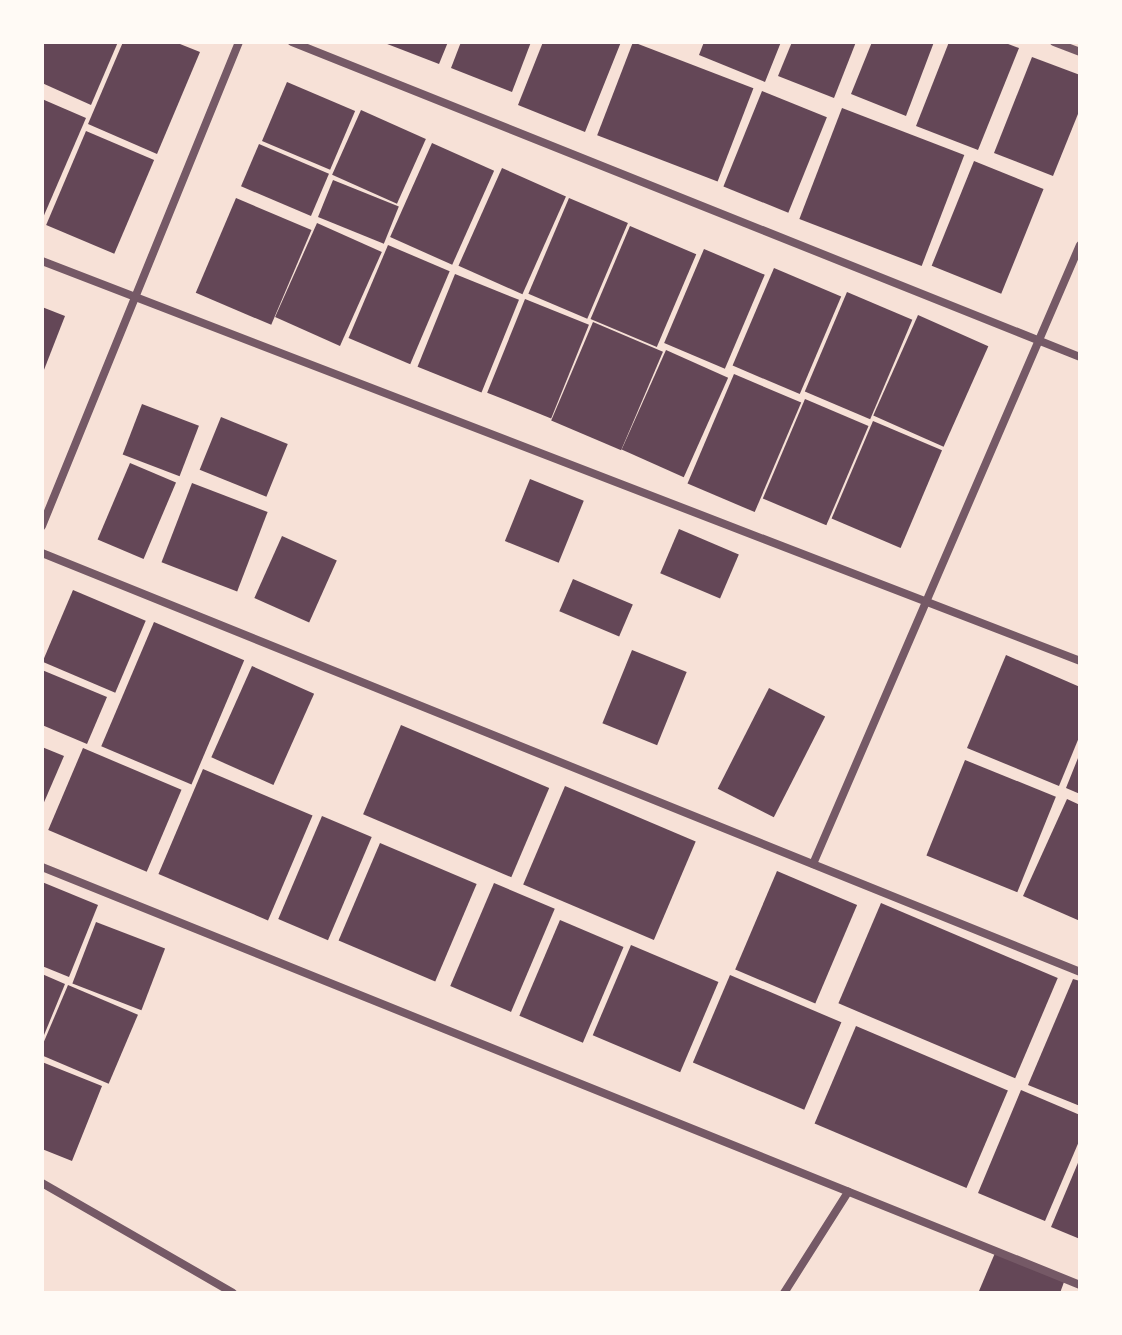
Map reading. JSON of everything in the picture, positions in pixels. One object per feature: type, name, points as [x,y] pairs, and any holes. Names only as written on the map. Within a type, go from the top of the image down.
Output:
[{"type":"street","points":[[42,526],[239,42]]},
{"type":"street","points":[[292,42],[1080,357]]},
{"type":"street","points":[[1054,42],[1080,52]]},
{"type":"street","points":[[813,864],[929,602],[1080,245]]},
{"type":"street","points":[[42,261],[1080,661]]},
{"type":"street","points":[[42,553],[1080,972]]},
{"type":"street","points":[[42,867],[1080,1285]]},
{"type":"street","points":[[42,1183],[233,1293]]},
{"type":"street","points":[[784,1293],[848,1192]]},
{"type":"building","points":[[43,42],[118,42],[91,105],[42,83]]},
{"type":"building","points":[[123,42],[175,42],[200,52],[157,154],[88,124]]},
{"type":"building","points":[[382,42],[448,42],[439,64]]},
{"type":"building","points":[[461,42],[531,42],[512,92],[451,68]]},
{"type":"building","points":[[543,42],[621,42],[585,132],[518,105]]},
{"type":"building","points":[[633,42],[753,88],[718,182],[597,135]]},
{"type":"building","points":[[704,42],[781,42],[765,82],[699,55]]},
{"type":"building","points":[[792,42],[856,42],[834,98],[778,76]]},
{"type":"building","points":[[872,42],[934,42],[906,116],[851,94]]},
{"type":"building","points":[[949,42],[1003,42],[1019,48],[978,150],[916,126]]},
{"type":"building","points":[[1032,57],[1080,75],[1080,109],[1053,176],[994,153]]},
{"type":"building","points":[[287,82],[355,111],[330,170],[262,141]]},
{"type":"building","points":[[762,91],[827,117],[788,213],[723,186]]},
{"type":"building","points":[[42,99],[86,118],[42,220]]},
{"type":"building","points":[[842,108],[964,155],[922,266],[799,219]]},
{"type":"building","points":[[361,110],[426,139],[397,204],[332,175]]},
{"type":"building","points":[[86,131],[154,160],[114,254],[46,225]]},
{"type":"building","points":[[432,143],[494,171],[452,265],[390,237]]},
{"type":"building","points":[[259,144],[329,174],[311,216],[241,186]]},
{"type":"building","points":[[974,161],[1044,189],[1001,294],[932,266]]},
{"type":"building","points":[[502,168],[566,196],[522,294],[458,266]]},
{"type":"building","points":[[333,180],[399,207],[384,244],[318,217]]},
{"type":"building","points":[[236,198],[311,230],[271,325],[196,293]]},
{"type":"building","points":[[569,198],[628,223],[587,319],[528,294]]},
{"type":"building","points":[[317,223],[382,252],[340,346],[275,317]]},
{"type":"building","points":[[630,226],[696,254],[657,347],[591,319]]},
{"type":"building","points":[[388,245],[450,271],[410,364],[349,338]]},
{"type":"building","points":[[704,249],[765,275],[725,369],[664,343]]},
{"type":"building","points":[[774,268],[841,297],[800,394],[733,366]]},
{"type":"building","points":[[455,274],[519,300],[482,393],[418,367]]},
{"type":"building","points":[[847,292],[912,320],[870,419],[805,391]]},
{"type":"building","points":[[525,299],[589,325],[551,418],[487,393]]},
{"type":"building","points":[[42,307],[65,316],[42,375]]},
{"type":"building","points":[[918,315],[988,346],[944,447],[873,415]]},
{"type":"building","points":[[593,322],[663,352],[621,450],[551,420]]},
{"type":"building","points":[[666,350],[728,378],[684,477],[622,450]]},
{"type":"building","points":[[734,374],[801,403],[755,512],[688,484]]},
{"type":"building","points":[[805,399],[869,426],[826,525],[763,498]]},
{"type":"building","points":[[142,404],[199,426],[180,476],[123,454]]},
{"type":"building","points":[[221,417],[288,444],[266,497],[200,470]]},
{"type":"building","points":[[873,421],[942,450],[901,548],[832,519]]},
{"type":"building","points":[[130,463],[176,483],[144,559],[98,539]]},
{"type":"building","points":[[530,479],[584,501],[559,563],[505,541]]},
{"type":"building","points":[[192,483],[268,512],[237,591],[162,562]]},
{"type":"building","points":[[679,529],[739,554],[720,599],[660,573]]},
{"type":"building","points":[[282,536],[337,560],[309,623],[254,598]]},
{"type":"building","points":[[573,579],[633,604],[619,637],[559,611]]},
{"type":"building","points":[[73,590],[146,621],[115,693],[43,662]]},
{"type":"building","points":[[154,622],[244,660],[191,785],[101,746]]},
{"type":"building","points":[[632,650],[687,672],[657,745],[602,723]]},
{"type":"building","points":[[1006,655],[1080,687],[1080,735],[1059,786],[967,748]]},
{"type":"building","points":[[252,666],[314,694],[273,785],[211,757]]},
{"type":"building","points":[[42,670],[107,697],[87,744],[42,725]]},
{"type":"building","points":[[769,688],[825,717],[774,817],[718,789]]},
{"type":"building","points":[[401,725],[549,788],[511,877],[363,814]]},
{"type":"building","points":[[42,747],[64,756],[42,807]]},
{"type":"building","points":[[83,748],[181,790],[147,872],[48,830]]},
{"type":"building","points":[[1080,753],[1080,794],[1066,788]]},
{"type":"building","points":[[965,760],[1056,797],[1017,892],[926,855]]},
{"type":"building","points":[[203,769],[313,815],[268,920],[158,874]]},
{"type":"building","points":[[565,786],[696,841],[654,940],[523,884]]},
{"type":"building","points":[[1067,799],[1080,805],[1080,921],[1023,896]]},
{"type":"building","points":[[322,816],[372,837],[328,940],[278,919]]},
{"type":"building","points":[[380,843],[477,884],[435,982],[339,941]]},
{"type":"building","points":[[777,871],[857,905],[815,1003],[735,969]]},
{"type":"building","points":[[42,882],[98,905],[69,977],[42,966]]},
{"type":"building","points":[[494,883],[555,909],[511,1012],[450,986]]},
{"type":"building","points":[[881,903],[1058,978],[1015,1078],[838,1003]]},
{"type":"building","points":[[560,920],[624,947],[583,1043],[519,1016]]},
{"type":"building","points":[[96,922],[165,949],[141,1010],[72,984]]},
{"type":"building","points":[[631,945],[718,982],[680,1072],[593,1035]]},
{"type":"building","points":[[42,974],[65,984],[42,1040]]},
{"type":"building","points":[[730,975],[841,1022],[804,1110],[693,1062]]},
{"type":"building","points":[[1073,979],[1080,981],[1080,1106],[1028,1085]]},
{"type":"building","points":[[68,985],[138,1015],[109,1084],[42,1055],[42,1046]]},
{"type":"building","points":[[856,1026],[1008,1090],[966,1188],[815,1124]]},
{"type":"building","points":[[42,1062],[102,1086],[72,1161],[42,1149]]},
{"type":"building","points":[[1021,1090],[1080,1115],[1080,1139],[1045,1221],[978,1193]]},
{"type":"building","points":[[1080,1158],[1080,1239],[1051,1227]]},
{"type":"building","points":[[995,1253],[1064,1282],[1060,1293],[979,1291]]}]
